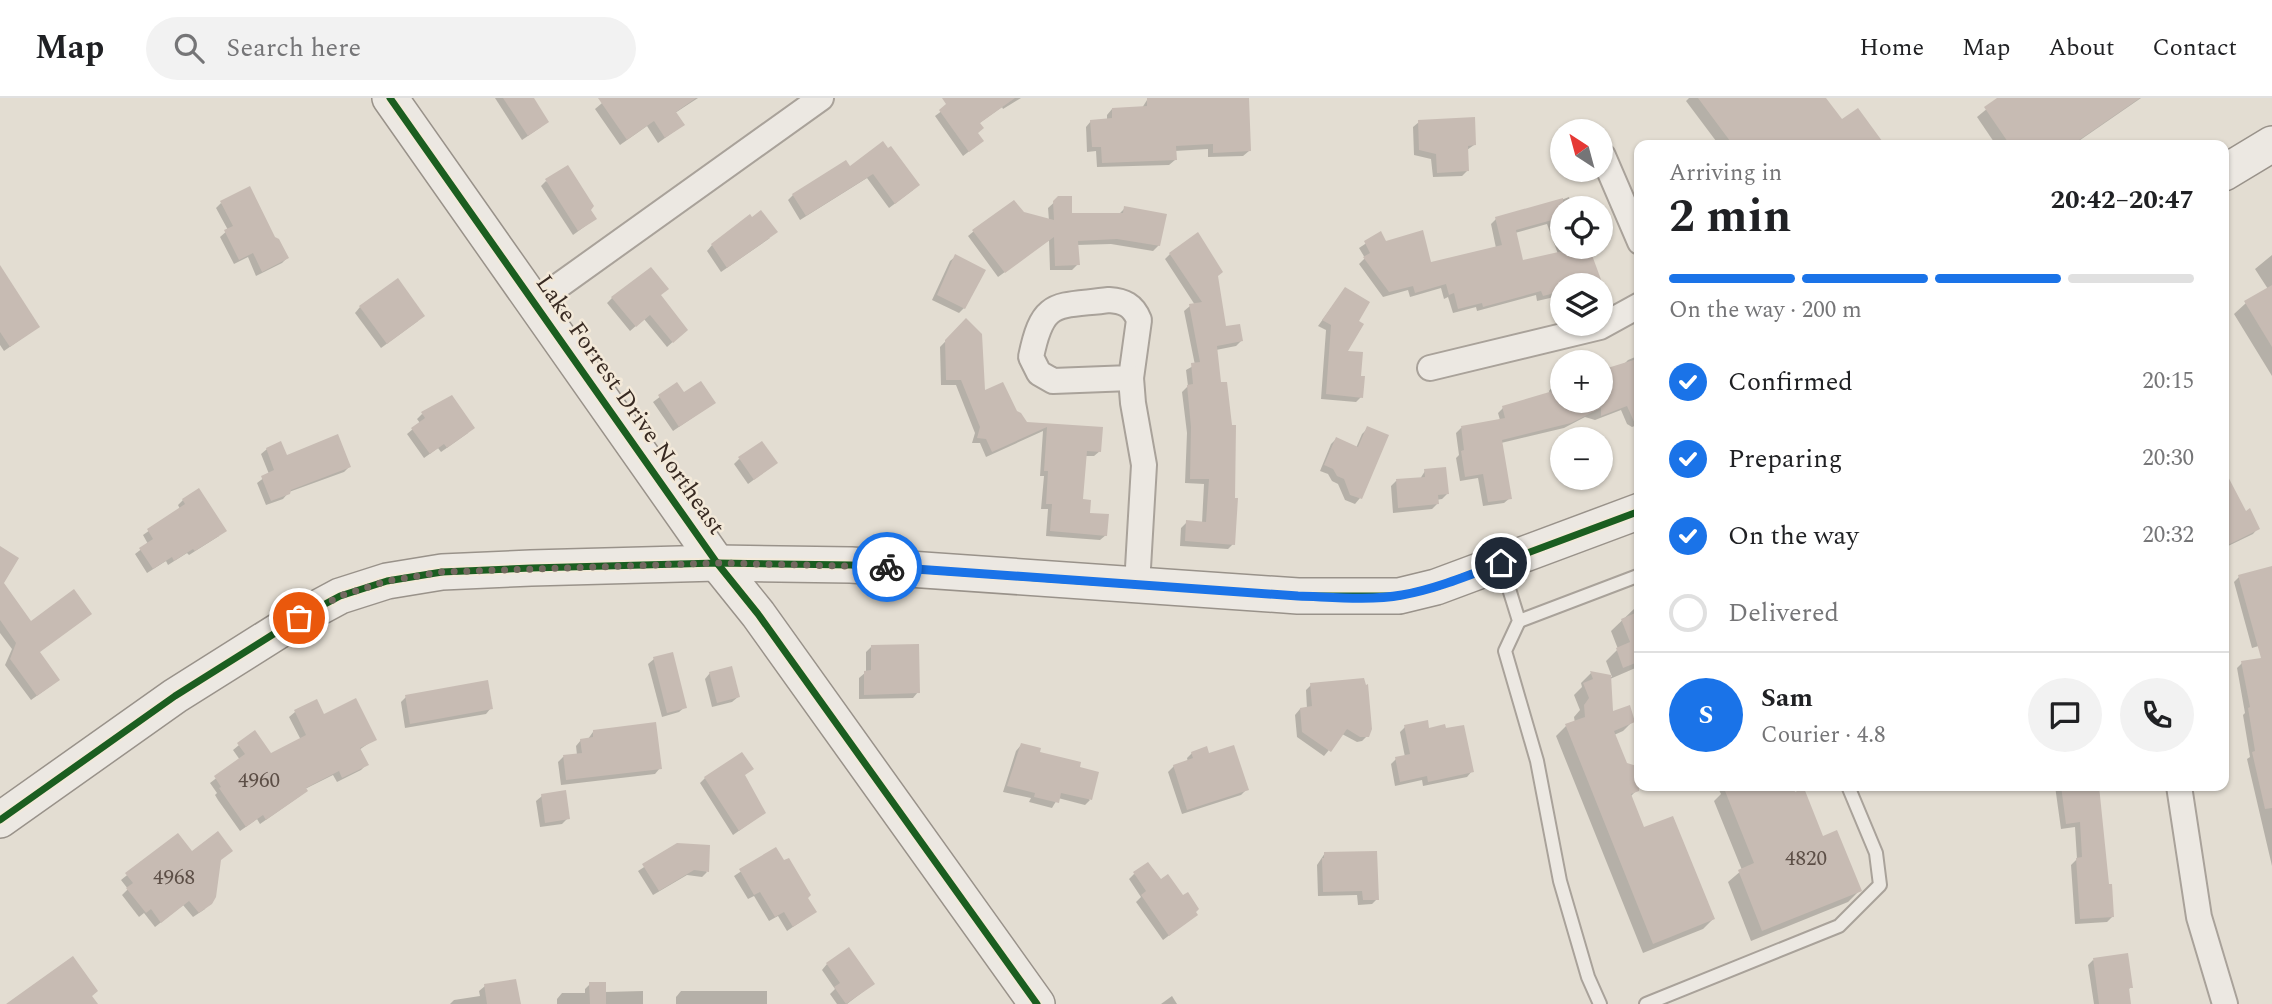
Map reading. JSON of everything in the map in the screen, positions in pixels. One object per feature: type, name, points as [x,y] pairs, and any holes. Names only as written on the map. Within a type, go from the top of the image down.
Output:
[{"type":"street","name":"Lake Forrest Drive Northeast","points":[[390,98],[718,563],[758,614],[1037,1004]]},
{"type":"street","points":[[536,302],[821,98]]},
{"type":"street","points":[[2229,170],[2272,144]]},
{"type":"street","points":[[1614,182],[1634,228]]},
{"type":"street","points":[[1132,378],[1053,382],[1039,373],[1031,357],[1041,320],[1048,312],[1061,307],[1109,300],[1121,301],[1136,312],[1140,329],[1132,378],[1132,403],[1144,465],[1136,585]]},
{"type":"street","points":[[1430,368],[1600,327],[1634,308]]},
{"type":"street","points":[[0,820],[175,696],[299,618],[340,596],[387,581],[442,572],[718,563],[851,565],[1298,596],[1399,596],[1436,587],[1634,513]]},
{"type":"street","points":[[2180,791],[2199,917],[2225,1004]]},
{"type":"lane","points":[[1501,563],[1519,621],[1505,651],[1537,761],[1560,881],[1588,977],[1600,1004]]},
{"type":"lane","points":[[1519,621],[1634,577]]},
{"type":"lane","points":[[1646,1004],[1839,926],[1880,885],[1876,853],[1850,791]]},
{"type":"building","points":[[503,98],[534,98],[549,122],[528,136]]},
{"type":"building","points":[[598,98],[696,98],[676,112],[685,125],[665,138],[654,121],[627,140]]},
{"type":"building","points":[[942,98],[1015,98],[980,123],[984,128],[978,133],[984,141],[969,152],[939,110],[946,104]]},
{"type":"building","points":[[1147,98],[1249,98],[1251,151],[1213,153],[1213,144],[1176,146],[1177,160],[1102,163],[1101,147],[1092,147],[1090,120],[1112,118],[1112,108],[1147,106]]},
{"type":"building","points":[[1698,98],[1826,98],[1842,119],[1858,108],[1881,140],[1729,140]]},
{"type":"building","points":[[1997,98],[2140,98],[2079,140],[2007,140],[1984,107]]},
{"type":"building","points":[[1475,117],[1476,145],[1468,146],[1469,171],[1437,173],[1436,154],[1419,150],[1418,120]]},
{"type":"building","points":[[883,141],[888,148],[891,146],[920,185],[895,204],[873,174],[806,216],[792,194],[846,160],[850,166]]},
{"type":"building","points":[[568,165],[594,206],[591,210],[597,219],[578,231],[545,179]]},
{"type":"building","points":[[250,186],[275,237],[279,239],[289,258],[262,272],[253,253],[239,260],[224,230],[233,226],[220,201]]},
{"type":"building","points":[[1058,196],[1072,196],[1072,213],[1123,213],[1124,206],[1167,214],[1160,246],[1117,239],[1078,241],[1080,265],[1055,266],[1054,237],[1005,273],[972,230],[1014,200],[1024,212],[1054,220],[1053,201]]},
{"type":"building","points":[[1550,202],[1550,221],[1516,230],[1523,260],[1550,254],[1550,259],[1593,259],[1599,273],[1550,273],[1550,294],[1543,296],[1541,291],[1483,307],[1482,303],[1458,309],[1454,293],[1449,295],[1446,284],[1415,293],[1413,286],[1389,292],[1363,257],[1370,253],[1364,241],[1381,231],[1386,241],[1423,230],[1431,262],[1502,245],[1495,217]]},
{"type":"building","points":[[761,210],[778,232],[727,268],[711,244],[750,214],[752,217]]},
{"type":"building","points":[[1198,232],[1223,272],[1218,276],[1226,326],[1240,324],[1243,341],[1217,346],[1221,382],[1227,382],[1232,425],[1236,425],[1235,498],[1238,498],[1235,545],[1185,541],[1186,520],[1206,522],[1209,479],[1190,479],[1191,427],[1187,385],[1193,384],[1191,363],[1200,362],[1189,304],[1202,302],[1169,253]]},
{"type":"building","points":[[955,254],[986,270],[965,309],[937,295]]},
{"type":"building","points":[[0,265],[40,327],[10,347],[0,332]]},
{"type":"building","points":[[651,267],[669,289],[661,295],[688,330],[673,343],[650,315],[636,327],[611,297]]},
{"type":"building","points":[[398,278],[425,316],[387,344],[359,306]]},
{"type":"building","points":[[2272,285],[2272,347],[2244,301]]},
{"type":"building","points":[[1345,287],[1370,302],[1359,321],[1364,324],[1348,351],[1363,352],[1363,398],[1326,394],[1331,325],[1322,320]]},
{"type":"building","points":[[966,318],[982,334],[985,390],[1003,382],[1017,411],[1027,422],[1103,427],[1101,452],[1087,451],[1083,499],[1091,500],[1090,513],[1109,514],[1107,536],[1050,531],[1052,504],[1046,504],[1048,471],[1044,471],[1047,427],[992,452],[986,439],[977,438],[980,427],[961,380],[946,380],[945,340]]},
{"type":"building","points":[[1634,360],[1634,422],[1627,406],[1613,411],[1613,366]]},
{"type":"building","points":[[701,381],[716,403],[679,427],[658,395],[677,382],[684,392]]},
{"type":"building","points":[[1550,392],[1550,413],[1591,413],[1571,423],[1502,440],[1512,499],[1488,502],[1483,474],[1465,477],[1461,426],[1505,418],[1502,406]]},
{"type":"building","points":[[452,395],[475,428],[447,448],[444,444],[430,454],[411,428],[425,418],[421,412]]},
{"type":"building","points":[[1367,426],[1389,435],[1362,499],[1350,495],[1344,479],[1324,465],[1336,437],[1358,447]]},
{"type":"building","points":[[338,434],[351,467],[291,490],[290,494],[271,501],[261,476],[274,470],[266,448],[281,441],[287,455]]},
{"type":"building","points":[[762,441],[778,463],[754,480],[738,457]]},
{"type":"building","points":[[1446,467],[1449,494],[1438,495],[1439,504],[1398,508],[1396,479],[1425,477],[1424,469]]},
{"type":"building","points":[[2229,479],[2246,511],[2250,508],[2260,529],[2229,544]]},
{"type":"building","points":[[199,488],[227,531],[195,551],[193,549],[174,561],[172,557],[153,569],[139,548],[153,539],[147,529],[185,504],[182,499]]},
{"type":"building","points":[[0,546],[19,558],[4,583],[31,621],[74,589],[92,614],[40,652],[60,680],[37,696],[10,659],[16,643],[0,620]]},
{"type":"building","points":[[2272,566],[2272,808],[2265,809],[2252,752],[2255,751],[2248,708],[2250,707],[2241,661],[2261,658],[2238,575]]},
{"type":"building","points":[[1634,614],[1634,664],[1623,668],[1616,648],[1630,642],[1621,619]]},
{"type":"building","points":[[919,644],[920,693],[864,695],[864,671],[871,670],[871,645]]},
{"type":"building","points":[[673,652],[687,708],[667,713],[653,657]]},
{"type":"building","points":[[732,666],[740,697],[717,703],[709,672]]},
{"type":"building","points":[[1590,671],[1611,675],[1613,711],[1630,705],[1634,722],[1614,731],[1627,763],[1634,765],[1634,791],[1639,791],[1631,794],[1644,827],[1673,816],[1715,919],[1653,944],[1565,724],[1585,717],[1584,705],[1589,698],[1583,683],[1593,679]]},
{"type":"building","points":[[1364,678],[1366,685],[1368,684],[1372,729],[1369,737],[1360,737],[1347,729],[1331,752],[1302,732],[1300,708],[1312,706],[1310,683]]},
{"type":"building","points":[[488,680],[493,709],[410,724],[405,695]]},
{"type":"building","points":[[356,698],[377,740],[360,748],[369,765],[342,778],[339,771],[306,788],[308,791],[266,820],[263,815],[246,827],[219,788],[221,787],[214,776],[245,754],[237,743],[255,730],[271,753],[306,735],[294,710],[317,699],[324,714]]},
{"type":"building","points":[[1428,720],[1429,728],[1445,724],[1446,728],[1464,725],[1474,772],[1428,782],[1427,776],[1400,782],[1395,757],[1410,754],[1404,725]]},
{"type":"building","points":[[656,722],[662,769],[566,780],[563,755],[582,753],[580,739],[593,737],[593,730]]},
{"type":"building","points":[[1021,743],[1041,748],[1040,752],[1081,762],[1080,767],[1099,772],[1092,800],[1061,793],[1059,803],[1007,786]]},
{"type":"building","points":[[1234,745],[1249,790],[1187,810],[1173,765],[1193,758],[1191,752],[1207,746],[1209,753]]},
{"type":"building","points":[[742,752],[754,769],[745,775],[766,813],[739,831],[704,777]]},
{"type":"building","points":[[566,790],[570,819],[545,823],[541,794]]},
{"type":"building","points":[[1725,791],[1805,791],[1823,836],[1837,830],[1862,891],[1762,931],[1738,870],[1754,863]]},
{"type":"building","points":[[2062,791],[2100,791],[2114,917],[2080,919],[2076,858],[2082,857],[2080,822],[2066,824]]},
{"type":"building","points":[[218,831],[233,851],[221,860],[216,897],[212,904],[199,913],[189,901],[161,923],[151,909],[146,913],[126,888],[133,883],[125,873],[178,833],[192,851]]},
{"type":"building","points":[[677,843],[710,845],[709,872],[694,870],[659,891],[642,864]]},
{"type":"building","points":[[776,847],[784,860],[789,858],[811,895],[808,898],[817,912],[793,927],[784,912],[775,917],[760,892],[754,895],[739,869]]},
{"type":"building","points":[[1377,851],[1379,900],[1363,900],[1362,891],[1323,892],[1324,852]]},
{"type":"building","points":[[1148,862],[1161,879],[1168,874],[1183,895],[1188,892],[1199,909],[1196,912],[1198,915],[1169,936],[1141,895],[1146,891],[1133,872]]},
{"type":"building","points":[[849,947],[875,984],[846,1004],[834,987],[840,983],[826,963]]},
{"type":"building","points":[[2128,953],[2133,988],[2129,988],[2131,1004],[2099,1004],[2093,958]]},
{"type":"building","points":[[73,956],[98,991],[92,996],[98,1004],[6,1004]]},
{"type":"building","points":[[516,979],[521,1004],[487,1004],[484,984]]},
{"type":"building","points":[[589,982],[606,982],[606,1004],[590,1004]]},
{"type":"cycle path","points":[[390,98],[717,563],[758,614],[1037,1004]]},
{"type":"cycle path","points":[[0,820],[175,696],[299,618],[340,596],[387,581],[442,572],[717,563],[851,565],[1298,596],[1399,596],[1436,587],[1634,513]]},
{"type":"way so far","points":[[299,618],[340,596],[387,581],[442,572],[718,563],[887,567]]},
{"type":"route","points":[[887,567],[1351,598],[1399,596],[1417,592],[1501,563]]}]
